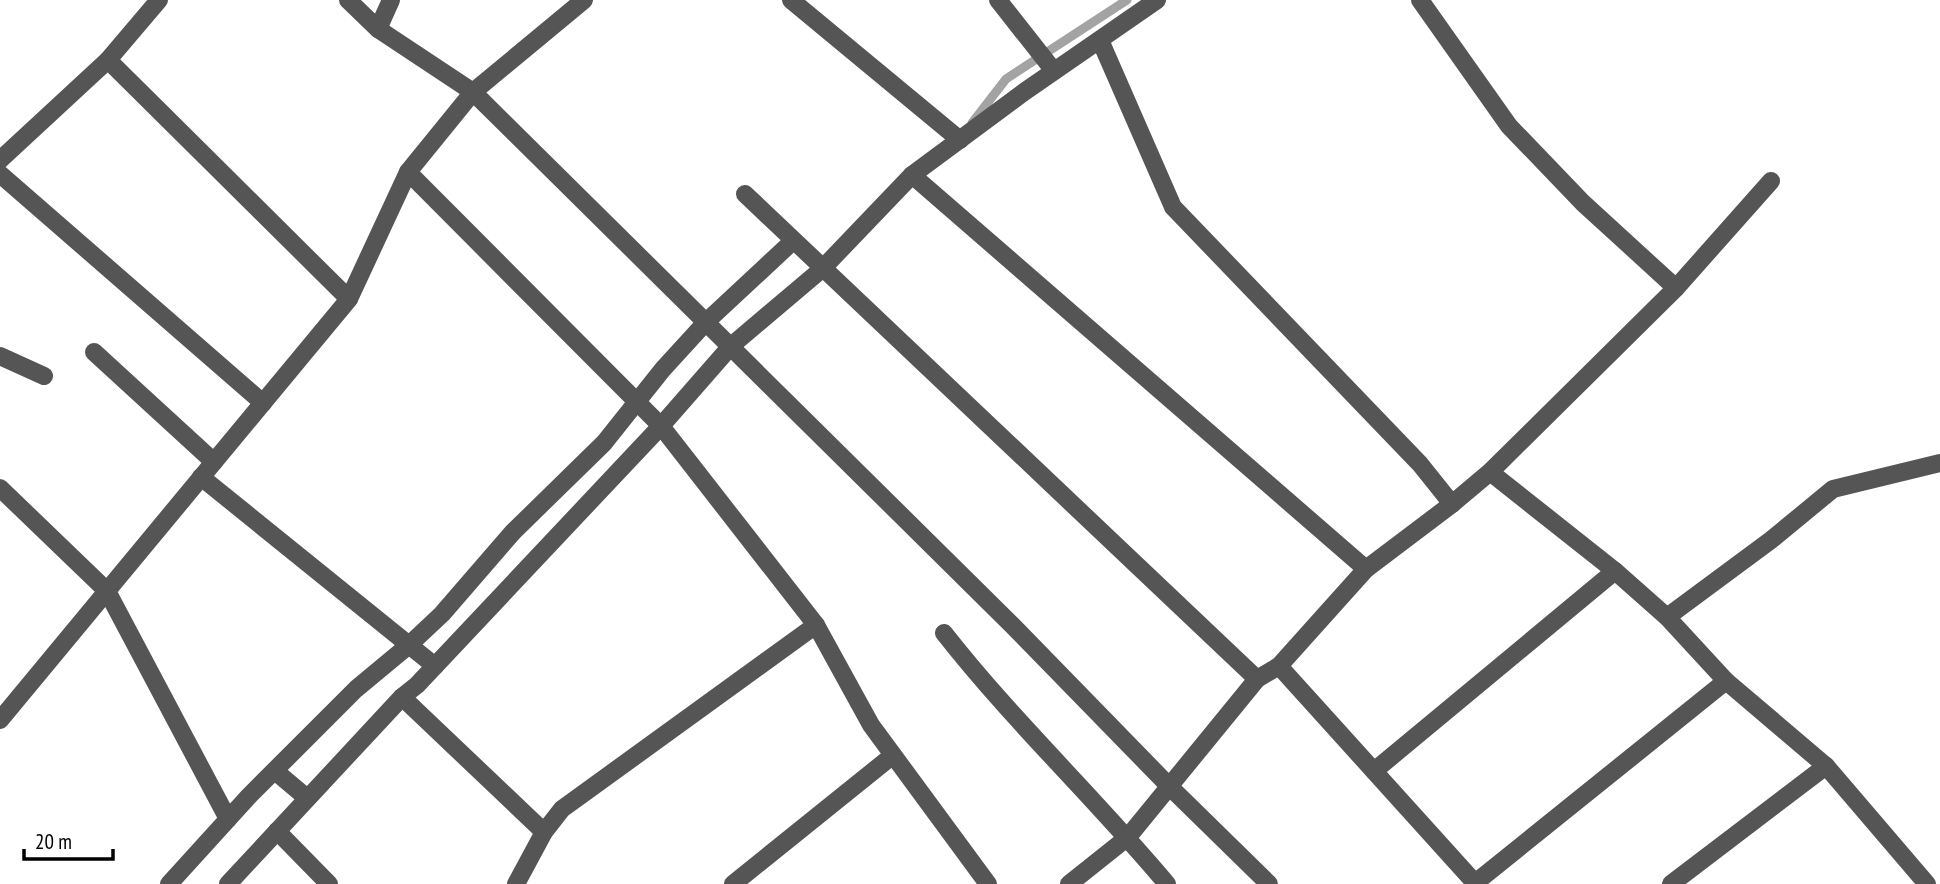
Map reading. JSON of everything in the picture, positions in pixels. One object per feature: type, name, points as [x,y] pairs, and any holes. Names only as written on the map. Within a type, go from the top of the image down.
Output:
[{"type":"street","points":[[0,160],[108,60],[159,0]]},
{"type":"street","points":[[348,0],[378,29],[473,92],[1012,625],[1269,884]]},
{"type":"street","points":[[378,29],[391,0]]},
{"type":"street","points":[[0,720],[349,299],[408,172],[473,92],[584,0]]},
{"type":"street","points":[[791,0],[960,140]]},
{"type":"street","points":[[998,0],[1054,71]]},
{"type":"street","points":[[228,884],[661,426],[731,346],[822,269],[912,175],[1157,0]]},
{"type":"street","points":[[1420,0],[1509,126],[1583,203],[1676,288]]},
{"type":"street","points":[[1100,40],[1173,207],[1420,464],[1452,504]]},
{"type":"street","points":[[108,60],[349,299]]},
{"type":"street","points":[[408,172],[661,426],[816,625],[871,725],[988,884]]},
{"type":"street","points":[[0,174],[263,403]]},
{"type":"street","points":[[912,175],[1366,569]]},
{"type":"street","points":[[1069,884],[1128,837],[1257,679],[1279,666],[1366,569],[1490,472],[1676,288],[1770,181]]},
{"type":"street","points":[[745,194],[1257,679]]},
{"type":"street","points":[[169,884],[356,689],[442,614],[513,532],[604,443],[663,369],[706,322],[793,242]]},
{"type":"street","points":[[94,352],[214,462]]},
{"type":"street","points":[[0,356],[44,376]]},
{"type":"street","points":[[1667,617],[1771,540],[1833,489],[1940,463]]},
{"type":"street","points":[[1490,472],[1667,617],[1726,681],[1826,766],[1927,884]]},
{"type":"street","points":[[201,478],[435,666]]},
{"type":"street","points":[[0,488],[107,591],[229,819]]},
{"type":"street","points":[[1374,771],[1615,572]]},
{"type":"street","points":[[516,884],[544,832],[562,808],[816,625]]},
{"type":"street","points":[[944,633],[983,682],[1128,837],[1167,884]]},
{"type":"street","points":[[1279,666],[1476,883],[1726,681]]},
{"type":"street","points":[[402,697],[544,832]]},
{"type":"street","points":[[733,884],[892,756]]},
{"type":"street","points":[[1671,884],[1826,766]]},
{"type":"street","points":[[275,771],[307,798]]},
{"type":"street","points":[[277,831],[328,884]]},
{"type":"waterway","points":[[972,123],[1006,79],[1127,0]]}]
